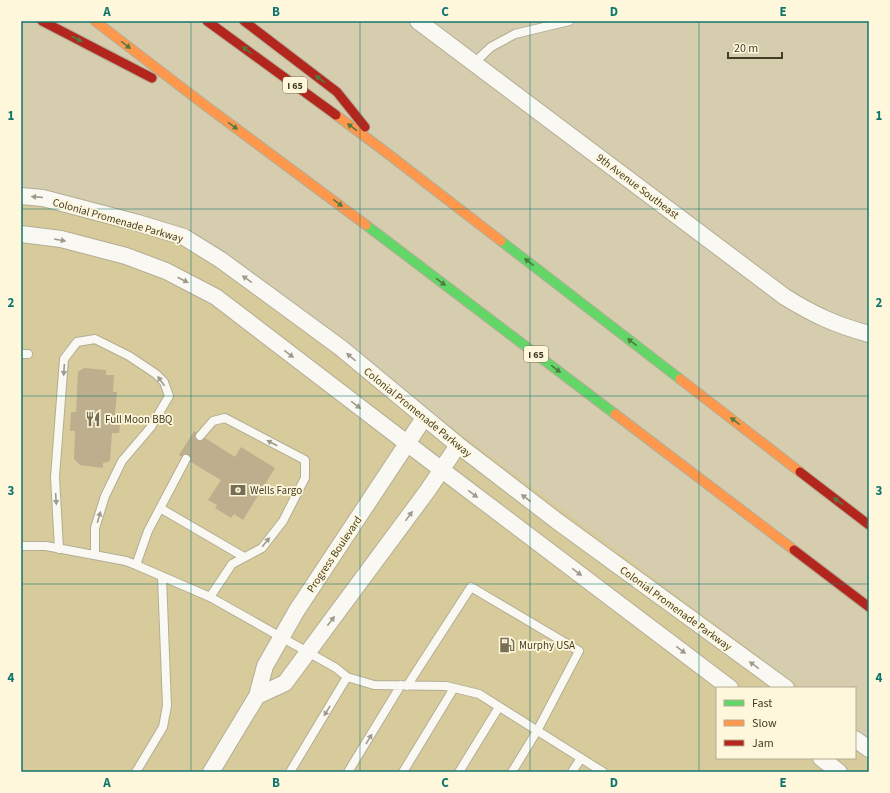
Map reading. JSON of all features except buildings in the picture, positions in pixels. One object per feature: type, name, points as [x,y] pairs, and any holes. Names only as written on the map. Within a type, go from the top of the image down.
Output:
[{"type":"highway","points":[[42,21],[202,103]]},
{"type":"highway","name":"I 65","points":[[95,21],[869,607]]},
{"type":"highway","name":"I 65","points":[[207,21],[383,150],[869,525]]},
{"type":"highway","points":[[244,21],[337,92],[383,150]]},
{"type":"street","name":"9th Avenue Southeast","points":[[418,21],[785,297],[812,313],[844,327],[869,334]]},
{"type":"street","name":"Colonial Promenade Parkway","points":[[21,196],[43,198],[138,223],[184,237],[221,260],[334,343],[424,418],[558,521],[785,687]]},
{"type":"street","points":[[21,234],[61,240],[126,256],[166,271],[216,297],[729,687]]},
{"type":"street","name":"Progress Boulevard","points":[[211,772],[257,696],[265,666],[297,610],[424,418]]},
{"type":"street","points":[[257,696],[285,683],[442,470],[458,445]]},
{"type":"street","points":[[856,740],[869,749]]},
{"type":"street","points":[[822,759],[840,772]]},
{"type":"lane","points":[[474,63],[491,47],[515,34],[569,21]]},
{"type":"lane","points":[[59,548],[55,477],[64,359],[77,342],[95,339],[129,356],[156,374],[164,382],[169,396],[151,427],[122,461],[105,496],[95,528],[95,555]]},
{"type":"lane","points":[[200,436],[213,421],[225,418],[305,460],[305,478],[283,521],[262,548],[232,564],[210,597]]},
{"type":"lane","points":[[136,565],[148,530],[186,459]]},
{"type":"lane","points":[[160,508],[244,557]]},
{"type":"lane","points":[[21,546],[46,546],[59,548],[136,565],[210,597],[336,668],[347,677],[374,685],[446,686],[479,694],[603,772]]},
{"type":"lane","points":[[136,772],[163,727],[168,706],[162,577]]},
{"type":"lane","points":[[348,772],[404,685],[471,587],[579,651],[537,731],[512,772]]},
{"type":"lane","points":[[290,772],[347,677]]},
{"type":"lane","points":[[403,772],[454,688]]},
{"type":"lane","points":[[459,772],[499,707]]},
{"type":"lane","points":[[572,772],[581,758]]},
{"type":"shaded area","points":[[21,192],[196,236],[800,687],[716,687],[716,759],[856,759],[856,730],[869,739],[869,772],[21,772]]},
{"type":"traffic: fast","points":[[366,225],[615,414]]},
{"type":"traffic: fast","points":[[501,241],[680,379]]},
{"type":"traffic: slow","points":[[95,21],[366,225]]},
{"type":"traffic: slow","points":[[336,115],[501,241]]},
{"type":"traffic: slow","points":[[680,379],[800,472]]},
{"type":"traffic: slow","points":[[615,414],[794,550]]},
{"type":"traffic: jam","points":[[42,21],[152,78]]},
{"type":"traffic: jam","points":[[207,21],[336,115]]},
{"type":"traffic: jam","points":[[244,21],[337,92],[365,127]]},
{"type":"traffic: jam","points":[[800,472],[869,525]]},
{"type":"traffic: jam","points":[[794,550],[869,607]]},
{"type":"place","name":"Full Moon BBQ","points":[[93,419]]},
{"type":"place","name":"Wells Fargo","points":[[238,490]]},
{"type":"place","name":"Murphy USA","points":[[507,645]]}]
